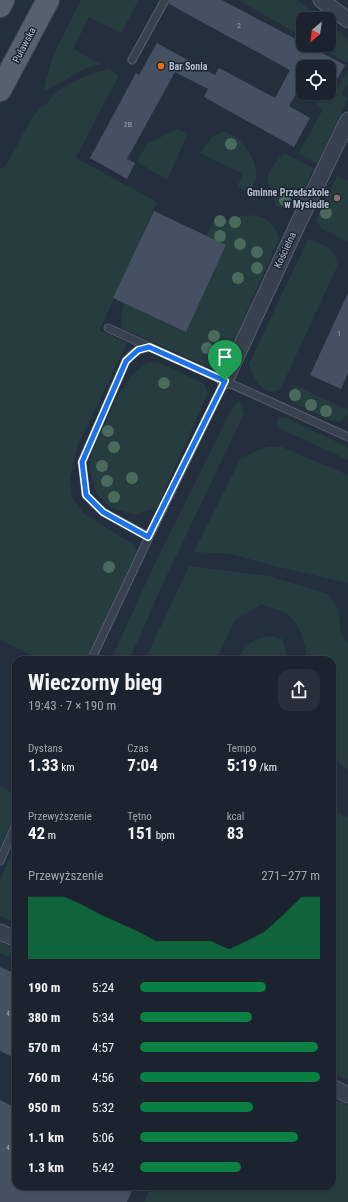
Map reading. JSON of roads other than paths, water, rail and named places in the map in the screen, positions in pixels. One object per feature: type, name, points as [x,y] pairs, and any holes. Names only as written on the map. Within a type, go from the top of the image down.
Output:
[{"type":"main road","points":[[0,6],[3,0]]},
{"type":"main road","name":"Puławska","points":[[0,90],[48,0]]},
{"type":"street","points":[[321,0],[348,20]]},
{"type":"street","name":"Kościelna","points":[[225,381],[293,233],[348,120]]},
{"type":"street","points":[[0,932],[12,937]]},
{"type":"street","points":[[336,1089],[348,1095]]},
{"type":"lane","points":[[132,60],[164,0]]},
{"type":"lane","points":[[108,328],[348,436]]},
{"type":"lane","points":[[148,537],[103,512],[86,495],[82,462],[126,361],[138,350],[149,347]]},
{"type":"lane","points":[[93,656],[148,537],[225,381]]},
{"type":"lane","points":[[0,861],[12,833]]},
{"type":"place","name":"Bar Sonia","points":[[161,66]]},
{"type":"place","name":"Gminne Przedszkole w Mysiadle","points":[[337,198]]}]
